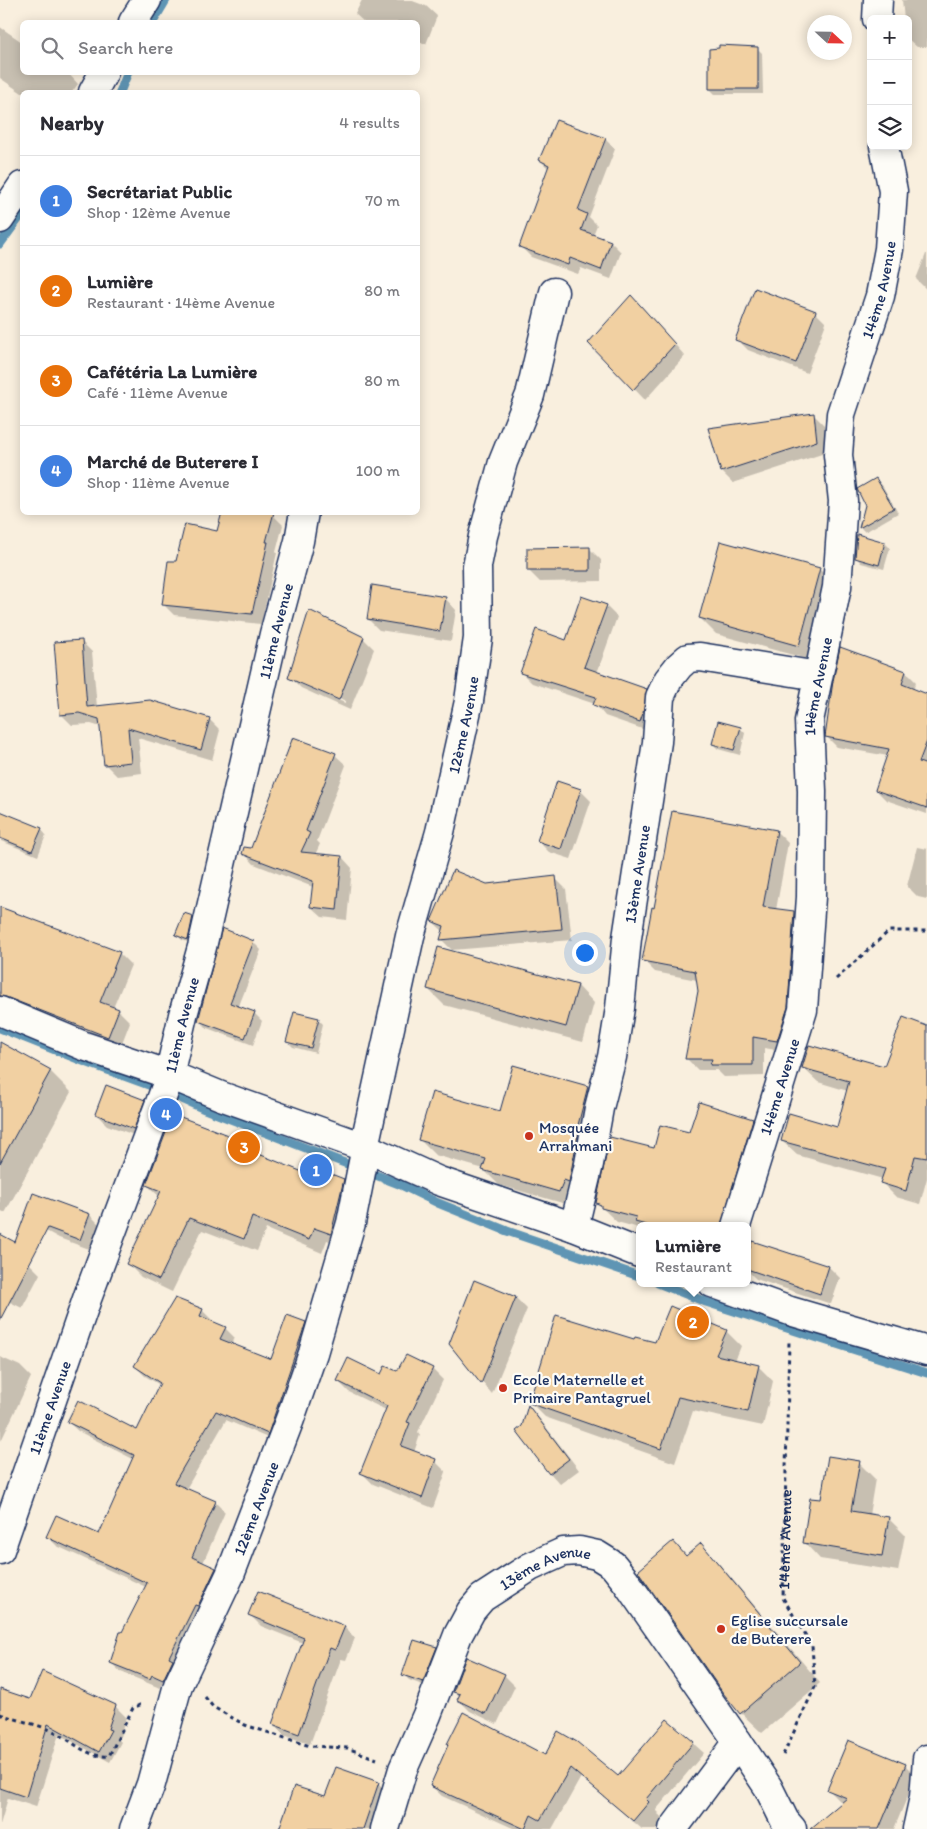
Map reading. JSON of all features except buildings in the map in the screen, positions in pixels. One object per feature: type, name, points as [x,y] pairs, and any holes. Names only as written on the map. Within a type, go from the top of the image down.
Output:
[{"type":"street","points":[[134,20],[147,0]]},
{"type":"street","points":[[877,15],[878,0]]},
{"type":"street","points":[[94,90],[102,75]]},
{"type":"street","name":"14ème Avenue","points":[[737,1222],[803,1010],[811,897],[812,791],[809,721],[837,587],[843,501],[838,456],[841,414],[880,296],[889,249],[893,191],[885,150]]},
{"type":"street","points":[[0,218],[20,189]]},
{"type":"street","name":"12ème Avenue","points":[[134,1829],[151,1784],[178,1685],[230,1576],[290,1420],[313,1353],[351,1223],[408,945],[440,832],[469,701],[478,638],[477,566],[482,536],[503,462],[530,395],[554,292]]},
{"type":"street","name":"11ème Avenue","points":[[0,1550],[88,1296],[165,1089],[202,947],[274,634],[299,541],[303,515]]},
{"type":"street","name":"13ème Avenue","points":[[574,1227],[589,1164],[599,1108],[612,1057],[627,938],[657,742],[660,697],[668,680],[678,666],[688,658],[700,657],[818,676]]},
{"type":"street","points":[[0,1012],[84,1046],[165,1089],[221,1096],[363,1162],[439,1181],[574,1227],[636,1252]]},
{"type":"street","points":[[725,1287],[790,1310],[927,1351]]},
{"type":"street","name":"13ème Avenue","points":[[385,1829],[403,1769],[427,1716],[458,1635],[471,1611],[482,1598],[530,1567],[563,1552],[579,1551],[597,1555],[613,1566],[625,1580],[738,1742],[768,1787],[785,1821],[792,1829]]},
{"type":"street","points":[[674,1829],[738,1742]]},
{"type":"street","points":[[917,1829],[924,1797],[927,1758]]},
{"type":"path","points":[[803,1010],[889,931],[927,931]]},
{"type":"path","name":"14ème Avenue","points":[[768,1787],[815,1687],[812,1646],[784,1598],[789,1333]]},
{"type":"waterway","points":[[154,20],[166,0]]},
{"type":"waterway","points":[[121,90],[127,75]]},
{"type":"waterway","points":[[0,244],[20,217]]},
{"type":"waterway","points":[[0,1028],[399,1184],[438,1203],[507,1231],[636,1275]]},
{"type":"waterway","points":[[668,1287],[706,1302],[927,1373]]},
{"type":"place","name":"Marché de Buterere I","points":[[166,1114]]},
{"type":"place","name":"Mosquée Arrahmani","points":[[529,1136]]},
{"type":"place","name":"Cafétéria La Lumière","points":[[244,1147]]},
{"type":"place","name":"Secrétariat Public","points":[[316,1170]]},
{"type":"place","name":"Lumière","points":[[693,1322]]},
{"type":"place","name":"Ecole Maternelle et Primaire Pantagruel","points":[[503,1388]]},
{"type":"place","name":"Eglise succursale de Buterere","points":[[721,1629]]}]
